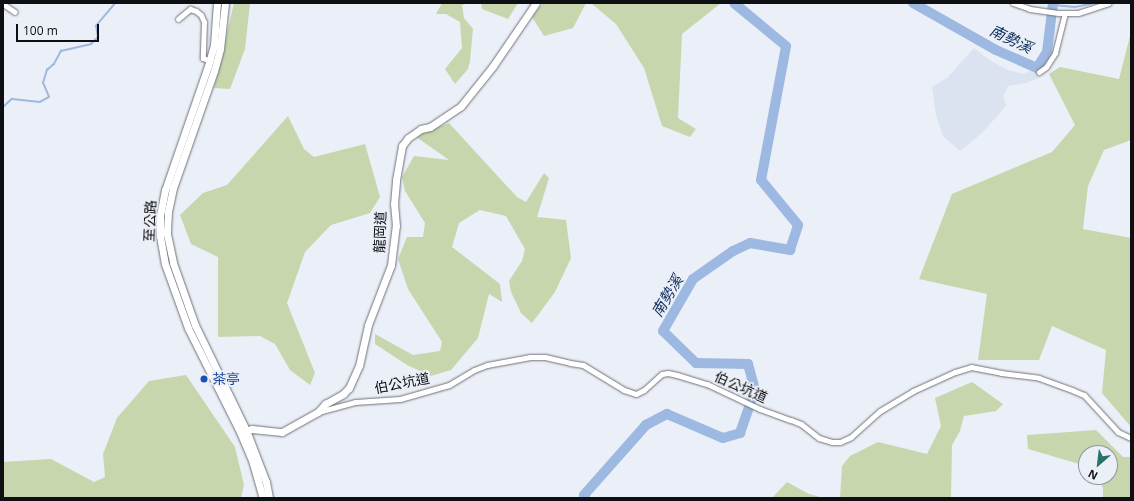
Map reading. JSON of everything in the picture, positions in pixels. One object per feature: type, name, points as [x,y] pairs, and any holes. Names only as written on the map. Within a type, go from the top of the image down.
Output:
[{"type":"street","name":"至公路","points":[[217,3],[214,45],[173,188],[168,212],[167,234],[169,264],[192,326],[243,431]]},
{"type":"street","name":"至公路","points":[[190,126],[214,71],[220,49],[225,3]]},
{"type":"street","name":"龍岡道","points":[[243,431],[282,432],[318,412],[325,404],[343,394],[352,383],[359,366],[368,325],[391,265],[396,226],[394,204],[402,146],[408,138],[421,129],[430,127],[461,106],[493,66],[536,3]]},
{"type":"street","points":[[1013,3],[1030,9],[1063,13],[1085,12],[1108,3]]},
{"type":"street","points":[[3,4],[16,12]]},
{"type":"street","points":[[178,19],[190,9],[201,15],[204,22],[203,58],[210,61]]},
{"type":"street","points":[[1039,72],[1046,67],[1055,53],[1063,13]]},
{"type":"street","name":"伯公坑道","points":[[318,412],[355,402],[400,399],[449,385],[474,370],[487,365],[530,357],[545,357],[570,363],[583,364],[624,390],[636,394],[644,390],[662,374],[668,373],[707,384],[739,398],[760,410],[801,424],[819,438],[832,442],[840,442],[850,437],[880,411],[913,390],[955,372],[971,367],[1039,378],[1084,395],[1118,432],[1131,438]]},
{"type":"street","points":[[243,431],[263,498]]},
{"type":"street","points":[[243,431],[266,482],[269,498]]},
{"type":"shaded area","points":[[974,48],[991,61],[1008,70],[1023,74],[1035,69],[1041,77],[1026,83],[1008,86],[1003,96],[1006,106],[982,133],[960,151],[943,136],[936,115],[932,87],[947,78]]},
{"type":"green space","points":[[234,3],[250,3],[245,49],[230,89],[214,88]]},
{"type":"green space","points":[[442,3],[468,3],[462,5],[464,18],[473,29],[468,69],[455,84],[445,69],[462,48],[460,22],[446,14],[436,14]]},
{"type":"green space","points":[[481,3],[518,3],[508,19],[482,9]]},
{"type":"green space","points":[[543,3],[586,3],[573,28],[544,36],[532,17]]},
{"type":"green space","points":[[591,3],[721,3],[682,34],[678,118],[696,129],[690,137],[662,126],[644,68],[616,24]]},
{"type":"green space","points":[[1131,32],[1131,140],[1104,150],[1088,186],[1083,229],[1131,238],[1131,427],[1102,393],[1106,350],[1052,326],[1039,360],[978,360],[987,294],[919,279],[952,194],[1052,152],[1075,125],[1049,74],[1060,67],[1119,79]]},
{"type":"green space","points":[[288,116],[304,149],[314,157],[365,144],[380,197],[370,213],[331,225],[305,252],[287,303],[315,373],[310,385],[290,370],[275,344],[260,336],[218,337],[218,257],[191,244],[180,215],[203,193],[227,185]]},
{"type":"green space","points":[[449,123],[517,197],[526,202],[544,173],[549,178],[537,217],[566,220],[571,258],[555,292],[532,323],[521,313],[511,292],[509,281],[522,261],[525,249],[506,216],[480,210],[459,223],[452,247],[500,284],[502,302],[489,294],[478,338],[451,370],[431,376],[407,365],[375,344],[375,334],[413,355],[440,351],[442,342],[408,289],[398,259],[407,237],[423,237],[425,223],[405,191],[402,177],[414,156],[449,160],[415,136]]},
{"type":"green space","points":[[186,375],[235,447],[244,485],[241,498],[3,498],[3,462],[51,459],[94,482],[105,477],[103,454],[117,418],[149,381]]},
{"type":"green space","points":[[972,382],[1003,404],[996,411],[964,416],[960,431],[952,445],[951,498],[840,498],[842,466],[850,456],[878,442],[927,454],[941,426],[935,398]]},
{"type":"green space","points":[[1096,430],[1111,445],[1078,445],[1078,464],[1028,449],[1027,435]]},
{"type":"green space","points":[[1118,452],[1123,457],[1131,457],[1131,498],[1103,498],[1102,485],[1118,485]]},
{"type":"green space","points":[[787,482],[809,494],[824,498],[772,498]]},
{"type":"waterway","points":[[3,107],[12,99],[40,102],[49,97],[43,83],[47,70],[54,64],[61,51],[91,44],[98,37],[96,26],[115,3]]},
{"type":"waterway","name":"南勢溪","points":[[585,498],[584,495],[646,425],[667,414],[723,438],[740,433],[755,390],[748,364],[696,363],[663,331],[693,279],[733,251],[750,243],[790,250],[798,225],[761,180],[786,46],[734,3]]},
{"type":"waterway","name":"南勢溪","points":[[913,3],[996,50],[1037,68],[1047,52],[1053,3]]},
{"type":"waterway","points":[[1053,5],[1075,7],[1096,3]]},
{"type":"place","name":"茶亭","points":[[204,379]]}]
